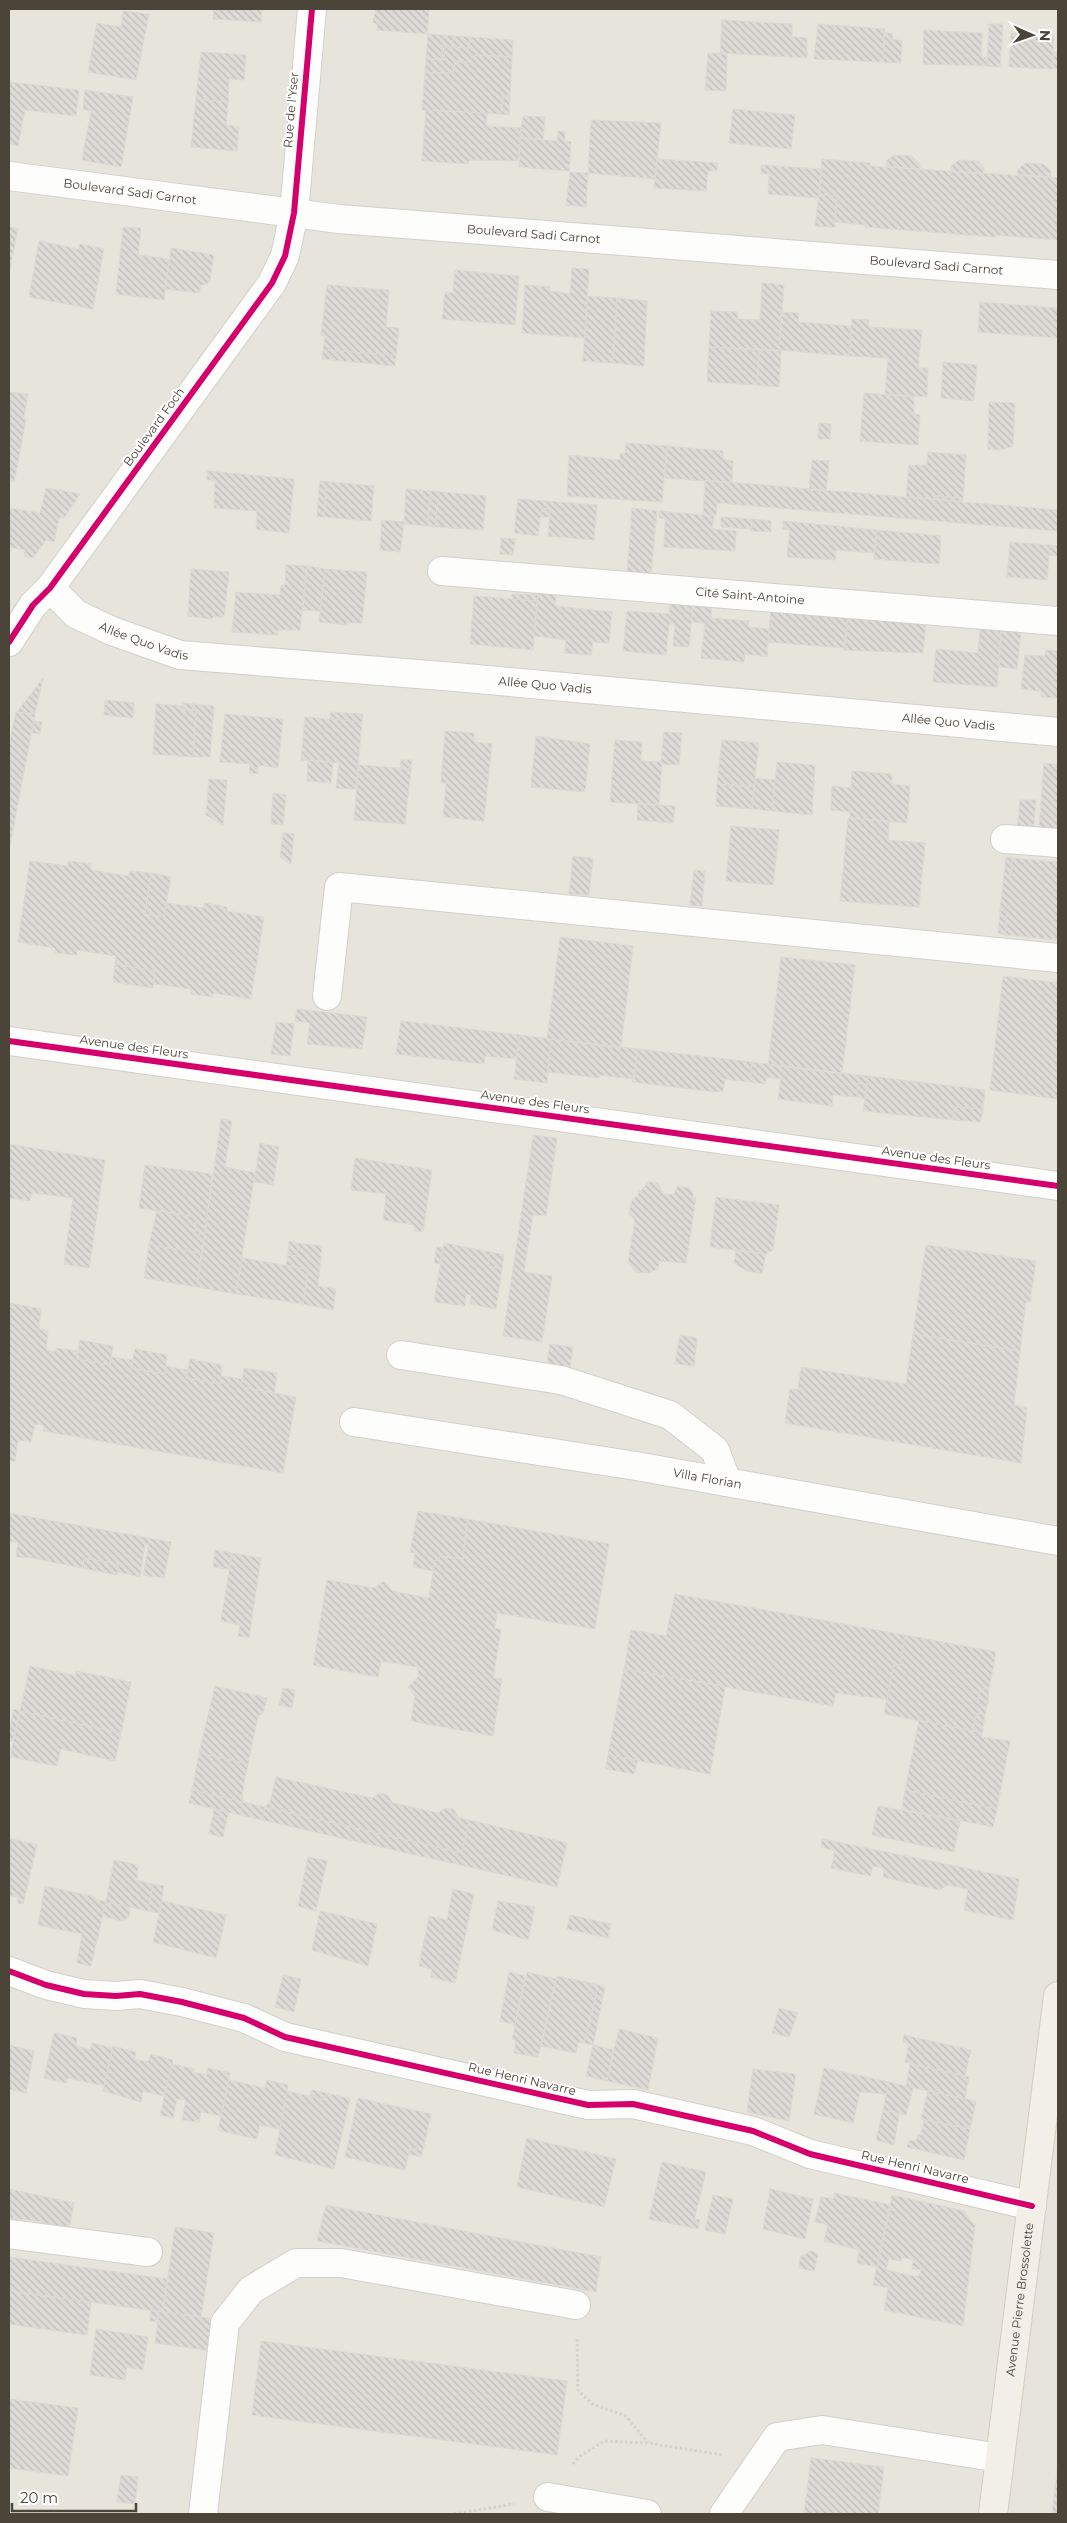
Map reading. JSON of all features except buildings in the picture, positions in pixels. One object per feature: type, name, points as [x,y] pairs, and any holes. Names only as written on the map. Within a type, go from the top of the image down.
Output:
[{"type":"main road","name":"Avenue Pierre Brossolette","points":[[993,2514],[1058,1996]]},
{"type":"street","name":"Rue de l'Yser","points":[[294,213],[312,9]]},
{"type":"street","name":"Boulevard Sadi Carnot","points":[[9,176],[339,220],[1058,275]]},
{"type":"street","name":"Boulevard Foch","points":[[9,642],[31,598],[272,283],[285,256],[294,213]]},
{"type":"street","name":"Cité Saint-Antoine","points":[[442,571],[1058,621]]},
{"type":"street","name":"Allée Quo Vadis","points":[[31,598],[76,614],[112,632],[180,655],[445,676],[1058,732]]},
{"type":"street","points":[[1005,839],[1058,844]]},
{"type":"street","points":[[327,996],[339,887],[1058,958]]},
{"type":"street","name":"Avenue des Fleurs","points":[[9,1041],[1058,1186]]},
{"type":"street","points":[[401,1355],[561,1380],[670,1415],[716,1450],[728,1482]]},
{"type":"street","name":"Villa Florian","points":[[354,1422],[728,1482],[1058,1541]]},
{"type":"street","name":"Rue Henri Navarre","points":[[9,1971],[46,1985],[84,1994],[116,1996],[140,1994],[182,2002],[244,2018],[285,2037],[588,2105],[633,2104],[753,2130],[810,2154],[1032,2206]]},
{"type":"street","points":[[9,2234],[148,2252]]},
{"type":"street","points":[[203,2514],[225,2322],[251,2290],[296,2263],[341,2263],[576,2305]]},
{"type":"street","points":[[724,2514],[777,2437],[822,2430],[1000,2458]]},
{"type":"street","points":[[548,2497],[647,2514]]},
{"type":"path","points":[[576,2305],[578,2390],[592,2404],[626,2416],[648,2443]]},
{"type":"shaded area","points":[[9,9],[1058,9],[1058,2514],[9,2514]]},
{"type":"cycle path","points":[[9,642],[33,605],[50,588],[272,283],[285,256],[294,213],[312,9]]},
{"type":"cycle path","points":[[9,1041],[1058,1186]]},
{"type":"cycle path","points":[[9,1971],[46,1985],[84,1994],[116,1996],[140,1994],[182,2002],[244,2018],[285,2037],[588,2105],[633,2104],[753,2131],[810,2154],[1032,2206]]}]
